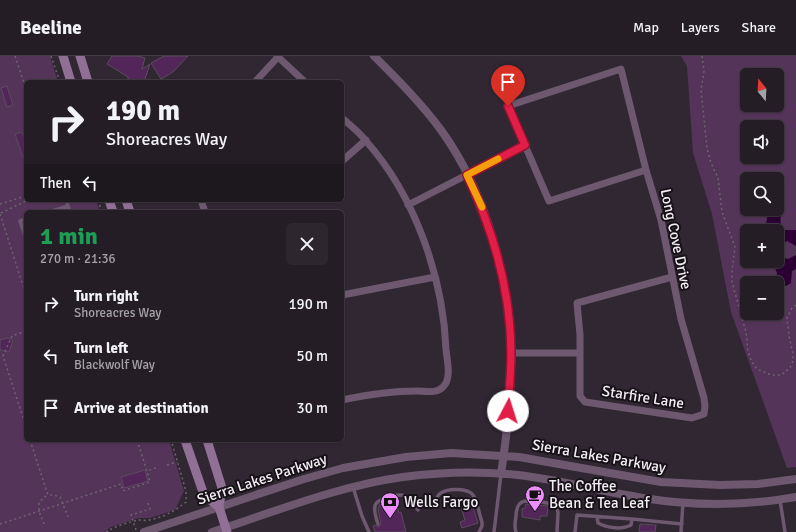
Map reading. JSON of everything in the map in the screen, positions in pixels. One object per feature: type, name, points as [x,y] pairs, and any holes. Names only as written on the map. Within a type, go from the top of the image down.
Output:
[{"type":"main road","points":[[63,56],[70,80]]},
{"type":"main road","points":[[80,56],[87,80]]},
{"type":"main road","points":[[186,442],[204,495],[219,507]]},
{"type":"main road","points":[[208,442],[222,488],[219,507],[226,530]]},
{"type":"street","points":[[257,80],[278,56],[303,80]]},
{"type":"street","points":[[374,56],[406,88],[442,132],[467,175],[487,220],[502,271],[508,311],[511,353],[509,396],[501,474]]},
{"type":"street","name":"Long Cove Drive","points":[[525,145],[508,106],[621,68],[646,170],[661,220],[680,319],[704,398],[704,414]]},
{"type":"street","points":[[344,120],[366,140],[384,164],[418,223],[435,277],[445,327],[448,379],[442,388],[431,392],[404,391],[344,400]]},
{"type":"street","points":[[344,159],[366,140]]},
{"type":"street","points":[[408,205],[525,145],[549,201],[646,170]]},
{"type":"street","points":[[344,295],[435,277]]},
{"type":"street","points":[[511,353],[580,353],[577,303],[672,277]]},
{"type":"street","name":"Starfire Lane","points":[[580,353],[580,396],[586,402],[692,418],[704,414]]},
{"type":"street","name":"Sierra Lakes Parkway","points":[[144,532],[304,479],[343,468],[406,457],[451,453],[525,458],[661,482],[720,485],[758,484],[796,478]]},
{"type":"street","points":[[212,532],[226,530],[354,488],[397,478],[425,475],[472,473],[526,476],[643,498],[683,502],[748,502],[780,500],[796,497]]},
{"type":"lane","points":[[67,202],[69,210]]},
{"type":"lane","points":[[55,210],[68,206]]},
{"type":"lane","points":[[24,220],[20,221],[24,233]]},
{"type":"lane","points":[[494,532],[501,474]]},
{"type":"lane","points":[[354,488],[362,516],[369,532]]},
{"type":"lane","points":[[435,503],[438,496],[445,491],[465,490],[471,492],[482,522],[479,532]]},
{"type":"lane","points":[[378,524],[374,508],[378,502],[384,498],[404,495],[418,510]]},
{"type":"lane","points":[[780,500],[785,532]]},
{"type":"lane","points":[[516,532],[515,526],[517,506],[525,501],[551,503],[557,507],[557,532]]},
{"type":"lane","points":[[681,532],[683,502]]},
{"type":"lane","points":[[575,532],[577,515],[682,524]]},
{"type":"lane","points":[[597,517],[598,523],[604,526],[616,527],[627,527],[631,524],[632,519]]},
{"type":"path","points":[[15,56],[24,83]]},
{"type":"path","points":[[51,56],[59,80]]},
{"type":"path","points":[[702,56],[704,71],[701,90],[707,148],[710,163],[718,178],[722,212],[735,247],[732,282],[746,332],[748,352],[757,369],[771,375],[781,375],[790,368],[793,361],[793,354],[789,336],[788,318],[792,308],[796,305]]},
{"type":"path","points":[[0,204],[24,197]]},
{"type":"path","points":[[24,202],[0,214],[24,289]]},
{"type":"path","points":[[24,332],[12,336],[3,356],[24,421]]},
{"type":"path","points":[[31,442],[48,495]]},
{"type":"path","points":[[0,524],[121,484],[123,491],[150,482],[138,442]]},
{"type":"path","points":[[106,532],[112,528],[140,520],[148,520],[175,511],[186,502],[186,491],[172,442]]},
{"type":"path","points":[[167,465],[177,462]]},
{"type":"path","points":[[147,471],[156,468]]},
{"type":"path","points":[[44,524],[39,511],[39,503],[40,500],[48,495],[57,495],[60,497],[68,516]]},
{"type":"path","points":[[137,532],[131,515],[150,509],[147,500]]},
{"type":"shaded area","points":[[0,56],[50,56],[57,80],[24,80],[24,202],[97,202],[99,210],[24,210],[24,442],[170,442],[184,491],[175,510],[150,518],[139,518],[111,527],[104,532],[0,532]]},
{"type":"shaded area","points":[[681,56],[796,56],[796,467],[787,468],[731,312],[712,214],[693,153],[687,66]]},
{"type":"shaded area","points":[[767,216],[781,216],[781,224],[766,224]]},
{"type":"shaded area","points":[[784,229],[796,230],[796,246],[787,241],[784,243]]},
{"type":"shaded area","points":[[796,255],[796,269],[792,271],[791,283],[784,286],[784,276],[776,276],[775,268],[784,268],[784,256],[788,259]]},
{"type":"building","points":[[112,56],[138,56],[145,58],[142,69],[150,64],[145,80],[131,80],[107,64]]},
{"type":"building","points":[[164,56],[188,56],[173,72],[161,79],[151,63]]},
{"type":"building","points":[[7,86],[13,105],[7,107],[1,88]]},
{"type":"building","points":[[22,132],[24,138],[24,160],[15,134]]},
{"type":"building","points":[[7,338],[13,340],[9,352],[0,350],[0,340]]},
{"type":"building","points":[[145,470],[148,481],[124,488],[121,477]]},
{"type":"building","points":[[470,497],[478,523],[462,528],[460,522],[465,520],[459,502]]},
{"type":"building","name":"Wells Fargo","points":[[395,499],[399,513],[401,512],[406,532],[375,532],[373,526],[375,525],[379,527],[381,524],[378,509],[380,504]]},
{"type":"building","name":"The Coffee Bean & Tea Leaf","points":[[526,504],[548,506],[547,516],[540,516],[540,520],[522,517],[522,509],[525,508]]},
{"type":"building","points":[[640,524],[656,525],[655,532],[639,532]]},
{"type":"slow traffic","points":[[482,207],[467,175],[498,159]]},
{"type":"place","name":"The Coffee Bean & Tea Leaf","points":[[535,512]]},
{"type":"place","name":"Wells Fargo","points":[[390,519]]},
{"type":"route","points":[[508,106],[525,145],[467,175],[487,220],[502,271],[508,311],[511,353],[508,411]]}]
